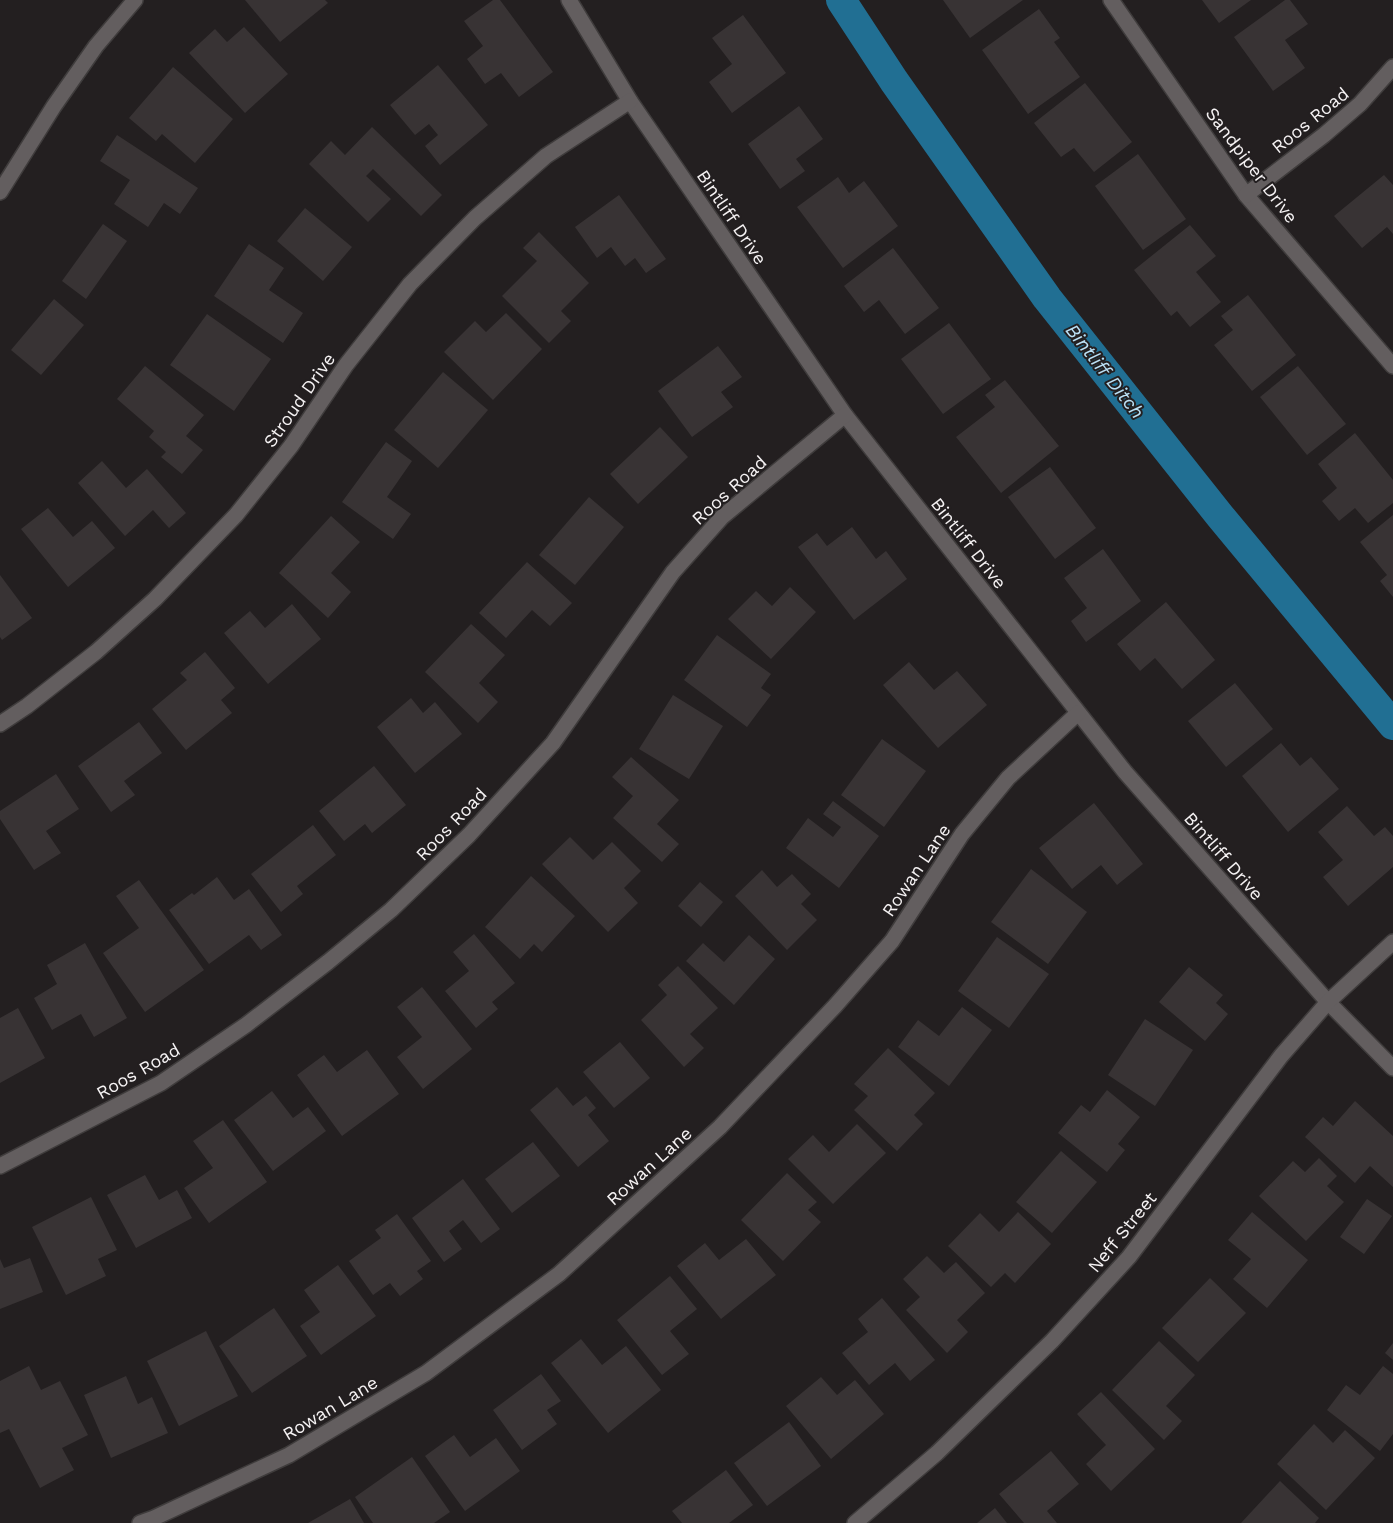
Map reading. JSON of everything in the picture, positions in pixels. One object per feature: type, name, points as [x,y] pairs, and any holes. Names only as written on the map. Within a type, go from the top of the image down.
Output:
[{"type":"street","points":[[0,192],[59,99],[96,46],[135,0]]},
{"type":"street","name":"Bintliff Drive","points":[[569,0],[630,101],[845,415],[1125,772],[1328,1002],[1393,1068]]},
{"type":"street","name":"Sandpiper Drive","points":[[1111,0],[1246,195],[1393,366]]},
{"type":"street","name":"Roos Road","points":[[1246,195],[1324,135],[1360,104],[1393,67]]},
{"type":"street","name":"Stroud Drive","points":[[0,724],[28,706],[96,652],[155,599],[236,516],[291,446],[346,364],[410,284],[475,218],[546,156],[630,101]]},
{"type":"street","name":"Roos Road","points":[[0,1166],[161,1083],[246,1026],[391,910],[469,835],[554,743],[673,572],[722,517],[845,415]]},
{"type":"street","name":"Rowan Lane","points":[[140,1523],[289,1455],[426,1373],[559,1274],[720,1127],[835,1006],[892,941],[962,834],[1008,778],[1078,713]]},
{"type":"street","name":"Neff Street","points":[[855,1523],[950,1440],[1052,1341],[1129,1257],[1281,1056],[1328,1002],[1393,942]]},
{"type":"building","points":[[245,0],[325,0],[328,3],[280,42]]},
{"type":"building","points":[[493,0],[500,0],[553,72],[519,97],[501,73],[485,84],[467,59],[483,46],[464,21]]},
{"type":"building","points":[[943,0],[1023,0],[970,38]]},
{"type":"building","points":[[1202,0],[1251,0],[1219,23]]},
{"type":"building","points":[[1285,0],[1290,0],[1308,24],[1285,40],[1305,68],[1273,91],[1234,37]]},
{"type":"building","points":[[1039,9],[1060,38],[1054,42],[1080,77],[1028,114],[982,50]]},
{"type":"building","points":[[743,15],[786,73],[732,113],[709,82],[732,64],[712,38]]},
{"type":"building","points":[[244,27],[288,74],[245,113],[189,53],[215,29],[227,42]]},
{"type":"building","points":[[438,65],[488,125],[440,165],[425,146],[438,135],[429,124],[415,135],[390,105]]},
{"type":"building","points":[[173,67],[233,119],[195,163],[162,134],[156,141],[129,118]]},
{"type":"building","points":[[1085,83],[1132,142],[1094,172],[1074,148],[1061,157],[1034,123]]},
{"type":"building","points":[[799,106],[823,139],[796,159],[805,171],[780,189],[748,144]]},
{"type":"building","points":[[372,127],[442,195],[421,216],[373,169],[366,176],[391,199],[368,222],[309,164],[331,141],[345,155]]},
{"type":"building","points":[[117,135],[198,188],[180,214],[164,203],[148,227],[114,204],[130,180],[100,161]]},
{"type":"building","points":[[1138,154],[1186,219],[1143,250],[1095,186]]},
{"type":"building","points":[[1384,175],[1393,185],[1393,234],[1387,227],[1362,248],[1334,216]]},
{"type":"building","points":[[838,177],[849,193],[864,181],[898,226],[843,268],[797,207]]},
{"type":"building","points":[[619,195],[666,259],[646,273],[635,258],[625,266],[611,247],[597,258],[575,227]]},
{"type":"building","points":[[305,208],[352,247],[323,281],[277,241]]},
{"type":"building","points":[[103,224],[127,241],[86,299],[62,281]]},
{"type":"building","points":[[1190,225],[1216,256],[1196,272],[1221,302],[1190,327],[1177,311],[1171,316],[1134,270]]},
{"type":"building","points":[[539,232],[589,283],[561,311],[571,321],[549,343],[502,296],[537,261],[523,248]]},
{"type":"building","points":[[249,244],[284,268],[269,290],[303,313],[283,343],[214,296]]},
{"type":"building","points":[[893,248],[939,308],[905,334],[879,300],[864,312],[844,286]]},
{"type":"building","points":[[1248,295],[1296,355],[1252,391],[1214,345],[1233,330],[1221,316]]},
{"type":"building","points":[[54,299],[84,325],[41,375],[11,350]]},
{"type":"building","points":[[506,313],[542,349],[493,400],[444,352],[475,321],[486,332]]},
{"type":"building","points":[[207,314],[271,359],[234,411],[170,365]]},
{"type":"building","points":[[949,323],[991,379],[943,414],[901,359]]},
{"type":"building","points":[[718,346],[742,377],[721,392],[733,407],[692,437],[658,391]]},
{"type":"building","points":[[145,366],[204,415],[186,436],[203,450],[182,474],[161,457],[166,452],[149,437],[154,431],[117,399]]},
{"type":"building","points":[[1298,366],[1346,424],[1307,455],[1260,397]]},
{"type":"building","points":[[443,372],[488,410],[438,468],[394,430]]},
{"type":"building","points":[[1005,380],[1059,446],[1001,493],[956,437],[995,407],[985,395]]},
{"type":"building","points":[[660,427],[688,457],[638,504],[610,474]]},
{"type":"building","points":[[1355,433],[1393,480],[1393,503],[1368,523],[1355,508],[1339,521],[1322,501],[1337,488],[1318,464]]},
{"type":"building","points":[[386,442],[412,461],[387,497],[411,514],[393,539],[342,502]]},
{"type":"building","points":[[102,461],[126,488],[147,469],[186,513],[169,528],[153,510],[125,536],[78,483]]},
{"type":"building","points":[[1050,467],[1096,528],[1055,559],[1008,497]]},
{"type":"building","points":[[589,497],[624,527],[575,585],[539,555]]},
{"type":"building","points":[[48,508],[73,537],[92,521],[115,548],[68,587],[21,529]]},
{"type":"building","points":[[1393,515],[1393,597],[1380,581],[1387,575],[1360,542]]},
{"type":"building","points":[[331,516],[360,542],[331,573],[351,592],[328,618],[279,573]]},
{"type":"building","points":[[852,527],[876,559],[886,551],[907,579],[854,620],[798,547],[817,533],[827,546]]},
{"type":"building","points":[[1103,549],[1141,601],[1086,642],[1071,621],[1087,608],[1064,578]]},
{"type":"building","points":[[527,562],[572,603],[550,626],[532,610],[506,638],[479,613]]},
{"type":"building","points":[[0,575],[32,618],[2,640],[0,637]]},
{"type":"building","points":[[790,587],[816,612],[771,659],[728,619],[756,591],[772,606]]},
{"type":"building","points":[[1166,602],[1215,660],[1182,689],[1155,658],[1140,671],[1117,644]]},
{"type":"building","points":[[292,604],[321,639],[268,684],[224,633],[250,611],[265,628]]},
{"type":"building","points":[[471,624],[505,655],[479,683],[498,702],[478,723],[425,672]]},
{"type":"building","points":[[717,635],[771,674],[761,688],[771,695],[747,727],[684,680]]},
{"type":"building","points":[[205,652],[235,688],[221,700],[232,713],[186,750],[152,709],[187,680],[180,673]]},
{"type":"building","points":[[909,662],[934,690],[957,671],[987,705],[938,748],[883,685]]},
{"type":"building","points":[[1235,683],[1273,729],[1226,767],[1188,721]]},
{"type":"building","points":[[673,695],[723,726],[689,779],[639,749]]},
{"type":"building","points":[[411,698],[423,713],[435,702],[462,734],[415,773],[377,727]]},
{"type":"building","points":[[139,722],[162,753],[124,781],[135,795],[111,812],[78,766]]},
{"type":"building","points":[[882,739],[926,771],[884,827],[841,795]]},
{"type":"building","points":[[1281,743],[1300,766],[1311,757],[1339,789],[1288,832],[1242,776]]},
{"type":"building","points":[[631,757],[679,800],[657,824],[679,844],[662,862],[613,818],[633,796],[612,777]]},
{"type":"building","points":[[374,766],[406,805],[372,833],[365,824],[344,841],[319,811]]},
{"type":"building","points":[[56,774],[79,809],[46,831],[61,853],[34,870],[0,819],[0,811]]},
{"type":"building","points":[[833,801],[879,836],[839,888],[786,848],[808,818],[833,837],[841,827],[823,814]]},
{"type":"building","points":[[1094,803],[1143,864],[1117,885],[1101,865],[1072,889],[1039,848]]},
{"type":"building","points":[[1347,806],[1374,836],[1385,827],[1393,836],[1393,867],[1348,906],[1323,877],[1343,860],[1318,832]]},
{"type":"building","points":[[313,825],[336,855],[297,886],[303,894],[281,912],[251,874]]},
{"type":"building","points":[[570,837],[593,860],[612,842],[641,871],[624,888],[638,903],[608,932],[542,864]]},
{"type":"building","points":[[1031,869],[1087,912],[1048,964],[991,922]]},
{"type":"building","points":[[762,870],[777,887],[792,874],[811,894],[801,904],[817,920],[787,950],[735,896]]},
{"type":"building","points":[[531,876],[575,916],[542,952],[534,944],[520,959],[485,927]]},
{"type":"building","points":[[217,877],[234,900],[249,889],[282,935],[261,950],[249,935],[209,964],[169,910],[192,893],[194,895]]},
{"type":"building","points":[[139,880],[204,970],[145,1012],[103,953],[139,928],[116,896]]},
{"type":"building","points":[[700,882],[723,902],[701,927],[678,906]]},
{"type":"building","points":[[474,934],[515,983],[492,1002],[498,1009],[476,1028],[445,991],[469,971],[453,952]]},
{"type":"building","points":[[749,935],[775,959],[734,1005],[686,961],[703,943],[724,962]]},
{"type":"building","points":[[997,937],[1049,974],[1009,1028],[958,991]]},
{"type":"building","points":[[85,943],[127,1018],[94,1037],[81,1014],[52,1030],[34,998],[57,984],[47,965]]},
{"type":"building","points":[[678,966],[718,1008],[690,1034],[704,1048],[684,1067],[641,1020],[667,995],[658,985]]},
{"type":"building","points":[[1189,967],[1223,995],[1216,1003],[1228,1014],[1205,1041],[1159,1002]]},
{"type":"building","points":[[422,987],[472,1049],[423,1089],[397,1057],[422,1037],[397,1007]]},
{"type":"building","points":[[962,1007],[992,1030],[949,1086],[898,1047],[918,1020],[939,1036]]},
{"type":"building","points":[[18,1008],[45,1058],[0,1083],[0,1018]]},
{"type":"building","points":[[1145,1019],[1193,1050],[1155,1106],[1108,1075]]},
{"type":"building","points":[[620,1042],[650,1078],[614,1108],[583,1072]]},
{"type":"building","points":[[888,1048],[935,1093],[914,1115],[923,1124],[897,1151],[854,1110],[868,1096],[854,1084]]},
{"type":"building","points":[[367,1050],[399,1094],[342,1136],[297,1075],[324,1055],[337,1072]]},
{"type":"building","points":[[557,1087],[573,1106],[586,1096],[596,1108],[588,1115],[609,1141],[578,1167],[530,1110]]},
{"type":"building","points":[[1107,1090],[1140,1117],[1118,1144],[1125,1150],[1107,1172],[1058,1133],[1081,1105],[1090,1112]]},
{"type":"building","points":[[272,1091],[293,1118],[308,1107],[326,1131],[273,1171],[234,1120]]},
{"type":"building","points":[[1355,1101],[1393,1136],[1393,1187],[1370,1166],[1355,1183],[1305,1137],[1323,1117],[1333,1126]]},
{"type":"building","points":[[223,1120],[267,1182],[209,1223],[184,1188],[213,1168],[193,1141]]},
{"type":"building","points":[[857,1124],[886,1153],[833,1204],[788,1159],[813,1135],[829,1152]]},
{"type":"building","points":[[533,1142],[560,1176],[512,1213],[485,1179]]},
{"type":"building","points":[[1061,1151],[1097,1182],[1052,1233],[1016,1202]]},
{"type":"building","points":[[1319,1158],[1337,1176],[1327,1186],[1344,1202],[1306,1241],[1259,1196],[1293,1161],[1305,1172]]},
{"type":"building","points":[[787,1173],[817,1202],[808,1210],[821,1222],[783,1261],[741,1220]]},
{"type":"building","points":[[145,1175],[159,1200],[177,1190],[192,1218],[136,1248],[107,1195]]},
{"type":"building","points":[[463,1179],[500,1229],[481,1243],[463,1220],[449,1231],[462,1249],[444,1262],[412,1218]]},
{"type":"building","points":[[91,1197],[117,1250],[98,1259],[106,1276],[66,1295],[32,1227]]},
{"type":"building","points":[[1367,1199],[1392,1216],[1364,1254],[1340,1237]]},
{"type":"building","points":[[1018,1212],[1051,1244],[1015,1283],[1005,1273],[991,1287],[948,1246],[980,1213],[999,1232]]},
{"type":"building","points":[[1252,1212],[1308,1260],[1267,1308],[1233,1279],[1251,1259],[1228,1240]]},
{"type":"building","points":[[397,1214],[431,1261],[417,1271],[423,1279],[400,1296],[390,1283],[373,1295],[349,1261],[381,1238],[375,1230]]},
{"type":"building","points":[[746,1239],[776,1275],[721,1319],[677,1266],[705,1243],[719,1260]]},
{"type":"building","points":[[927,1256],[944,1273],[956,1262],[985,1293],[957,1320],[968,1332],[947,1353],[906,1310],[920,1297],[903,1279]]},
{"type":"building","points":[[30,1258],[43,1292],[0,1309],[0,1259],[4,1268]]},
{"type":"building","points":[[338,1265],[376,1316],[321,1355],[300,1326],[320,1312],[304,1290]]},
{"type":"building","points":[[670,1276],[697,1309],[670,1331],[689,1354],[662,1375],[617,1320]]},
{"type":"building","points":[[1210,1278],[1246,1313],[1198,1362],[1162,1328]]},
{"type":"building","points":[[882,1298],[935,1360],[910,1381],[895,1363],[869,1385],[842,1353],[868,1332],[858,1319]]},
{"type":"building","points":[[274,1308],[307,1356],[252,1393],[219,1346]]},
{"type":"building","points":[[206,1331],[238,1396],[179,1426],[147,1361]]},
{"type":"building","points":[[581,1339],[602,1365],[626,1346],[661,1390],[608,1433],[551,1363]]},
{"type":"building","points":[[1159,1341],[1195,1375],[1166,1406],[1182,1421],[1164,1440],[1112,1390]]},
{"type":"building","points":[[1393,1343],[1393,1360],[1385,1353]]},
{"type":"building","points":[[29,1366],[41,1390],[60,1381],[88,1435],[62,1448],[74,1470],[40,1488],[9,1429],[0,1433],[0,1381]]},
{"type":"building","points":[[1383,1366],[1393,1374],[1393,1434],[1380,1451],[1327,1410],[1346,1385],[1360,1395]]},
{"type":"building","points":[[541,1374],[561,1401],[547,1410],[557,1424],[522,1450],[493,1410]]},
{"type":"building","points":[[126,1376],[138,1404],[152,1397],[168,1433],[111,1458],[84,1395]]},
{"type":"building","points":[[821,1377],[837,1395],[855,1380],[884,1414],[831,1459],[786,1406]]},
{"type":"building","points":[[1101,1392],[1155,1449],[1111,1491],[1086,1464],[1106,1445],[1077,1414]]},
{"type":"building","points":[[789,1422],[821,1466],[767,1506],[734,1463]]},
{"type":"building","points":[[1314,1424],[1333,1443],[1345,1430],[1375,1458],[1326,1510],[1277,1464]]},
{"type":"building","points":[[454,1435],[470,1457],[496,1438],[520,1471],[465,1511],[425,1456]]},
{"type":"building","points":[[1051,1451],[1079,1484],[1047,1511],[1057,1523],[1024,1523],[999,1494]]},
{"type":"building","points":[[412,1457],[450,1512],[434,1523],[373,1523],[355,1497]]},
{"type":"building","points":[[726,1470],[753,1505],[729,1523],[682,1523],[672,1511]]},
{"type":"building","points":[[1280,1481],[1319,1518],[1315,1523],[1241,1523]]},
{"type":"building","points":[[350,1499],[364,1523],[308,1523]]},
{"type":"building","points":[[995,1508],[1007,1523],[977,1523]]},
{"type":"waterway","name":"Bintliff Ditch","points":[[841,0],[894,81],[1047,298],[1220,516],[1393,725]]}]
